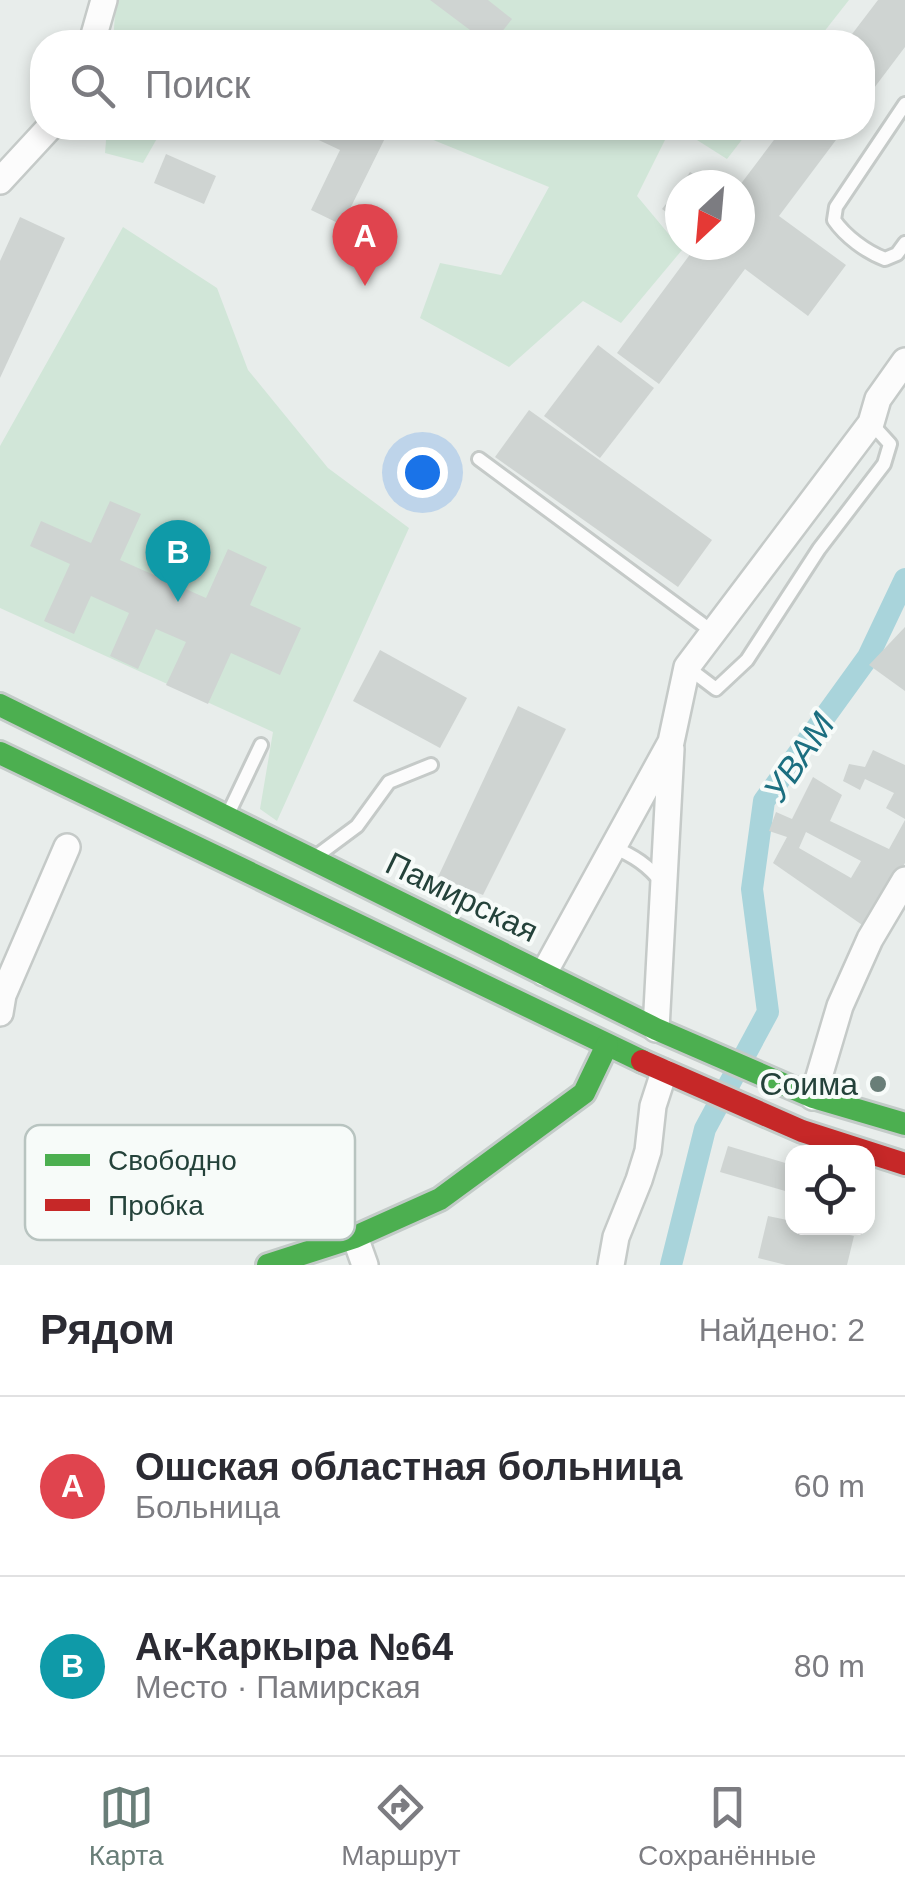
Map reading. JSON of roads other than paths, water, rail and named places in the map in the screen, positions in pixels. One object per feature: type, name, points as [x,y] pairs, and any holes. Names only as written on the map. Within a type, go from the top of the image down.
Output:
[{"type":"main road","name":"Памирская","points":[[0,705],[656,1029],[814,1097],[905,1124]]},
{"type":"main road","points":[[0,754],[664,1072],[802,1131],[905,1164]]},
{"type":"main road","points":[[356,1237],[440,1199],[584,1093],[607,1045]]},
{"type":"main road","points":[[802,1131],[814,1097]]},
{"type":"main road","points":[[268,1265],[347,1240]]},
{"type":"street","points":[[95,30],[104,0]]},
{"type":"street","points":[[0,181],[38,140]]},
{"type":"street","points":[[656,1029],[671,742],[687,668],[871,423],[878,399],[905,362]]},
{"type":"street","points":[[544,973],[671,742]]},
{"type":"street","points":[[0,1013],[3,995],[67,847]]},
{"type":"street","points":[[814,1097],[840,1006],[870,939],[905,880]]},
{"type":"street","points":[[611,1265],[616,1238],[648,1151],[653,1106],[664,1072]]},
{"type":"street","points":[[356,1237],[365,1265]]},
{"type":"lane","points":[[905,104],[836,207],[834,220],[851,237],[885,259],[897,254],[905,244]]},
{"type":"lane","points":[[687,668],[716,689],[747,660],[820,549],[884,464],[890,444],[871,423]]},
{"type":"lane","points":[[479,458],[713,632]]},
{"type":"lane","points":[[227,817],[260,745]]},
{"type":"lane","points":[[312,860],[357,826],[389,782],[431,765]]},
{"type":"lane","points":[[614,846],[649,867],[664,885]]},
{"type":"waterway","name":"УВАМ","points":[[671,1265],[705,1129],[768,1012],[752,889],[764,801],[868,657],[905,579]]},
{"type":"place","name":"Ошская областная больница","points":[[365,286]]},
{"type":"place","name":"Ак-Каркыра №64","points":[[178,602]]},
{"type":"place","name":"Соима","points":[[878,1084]]}]
